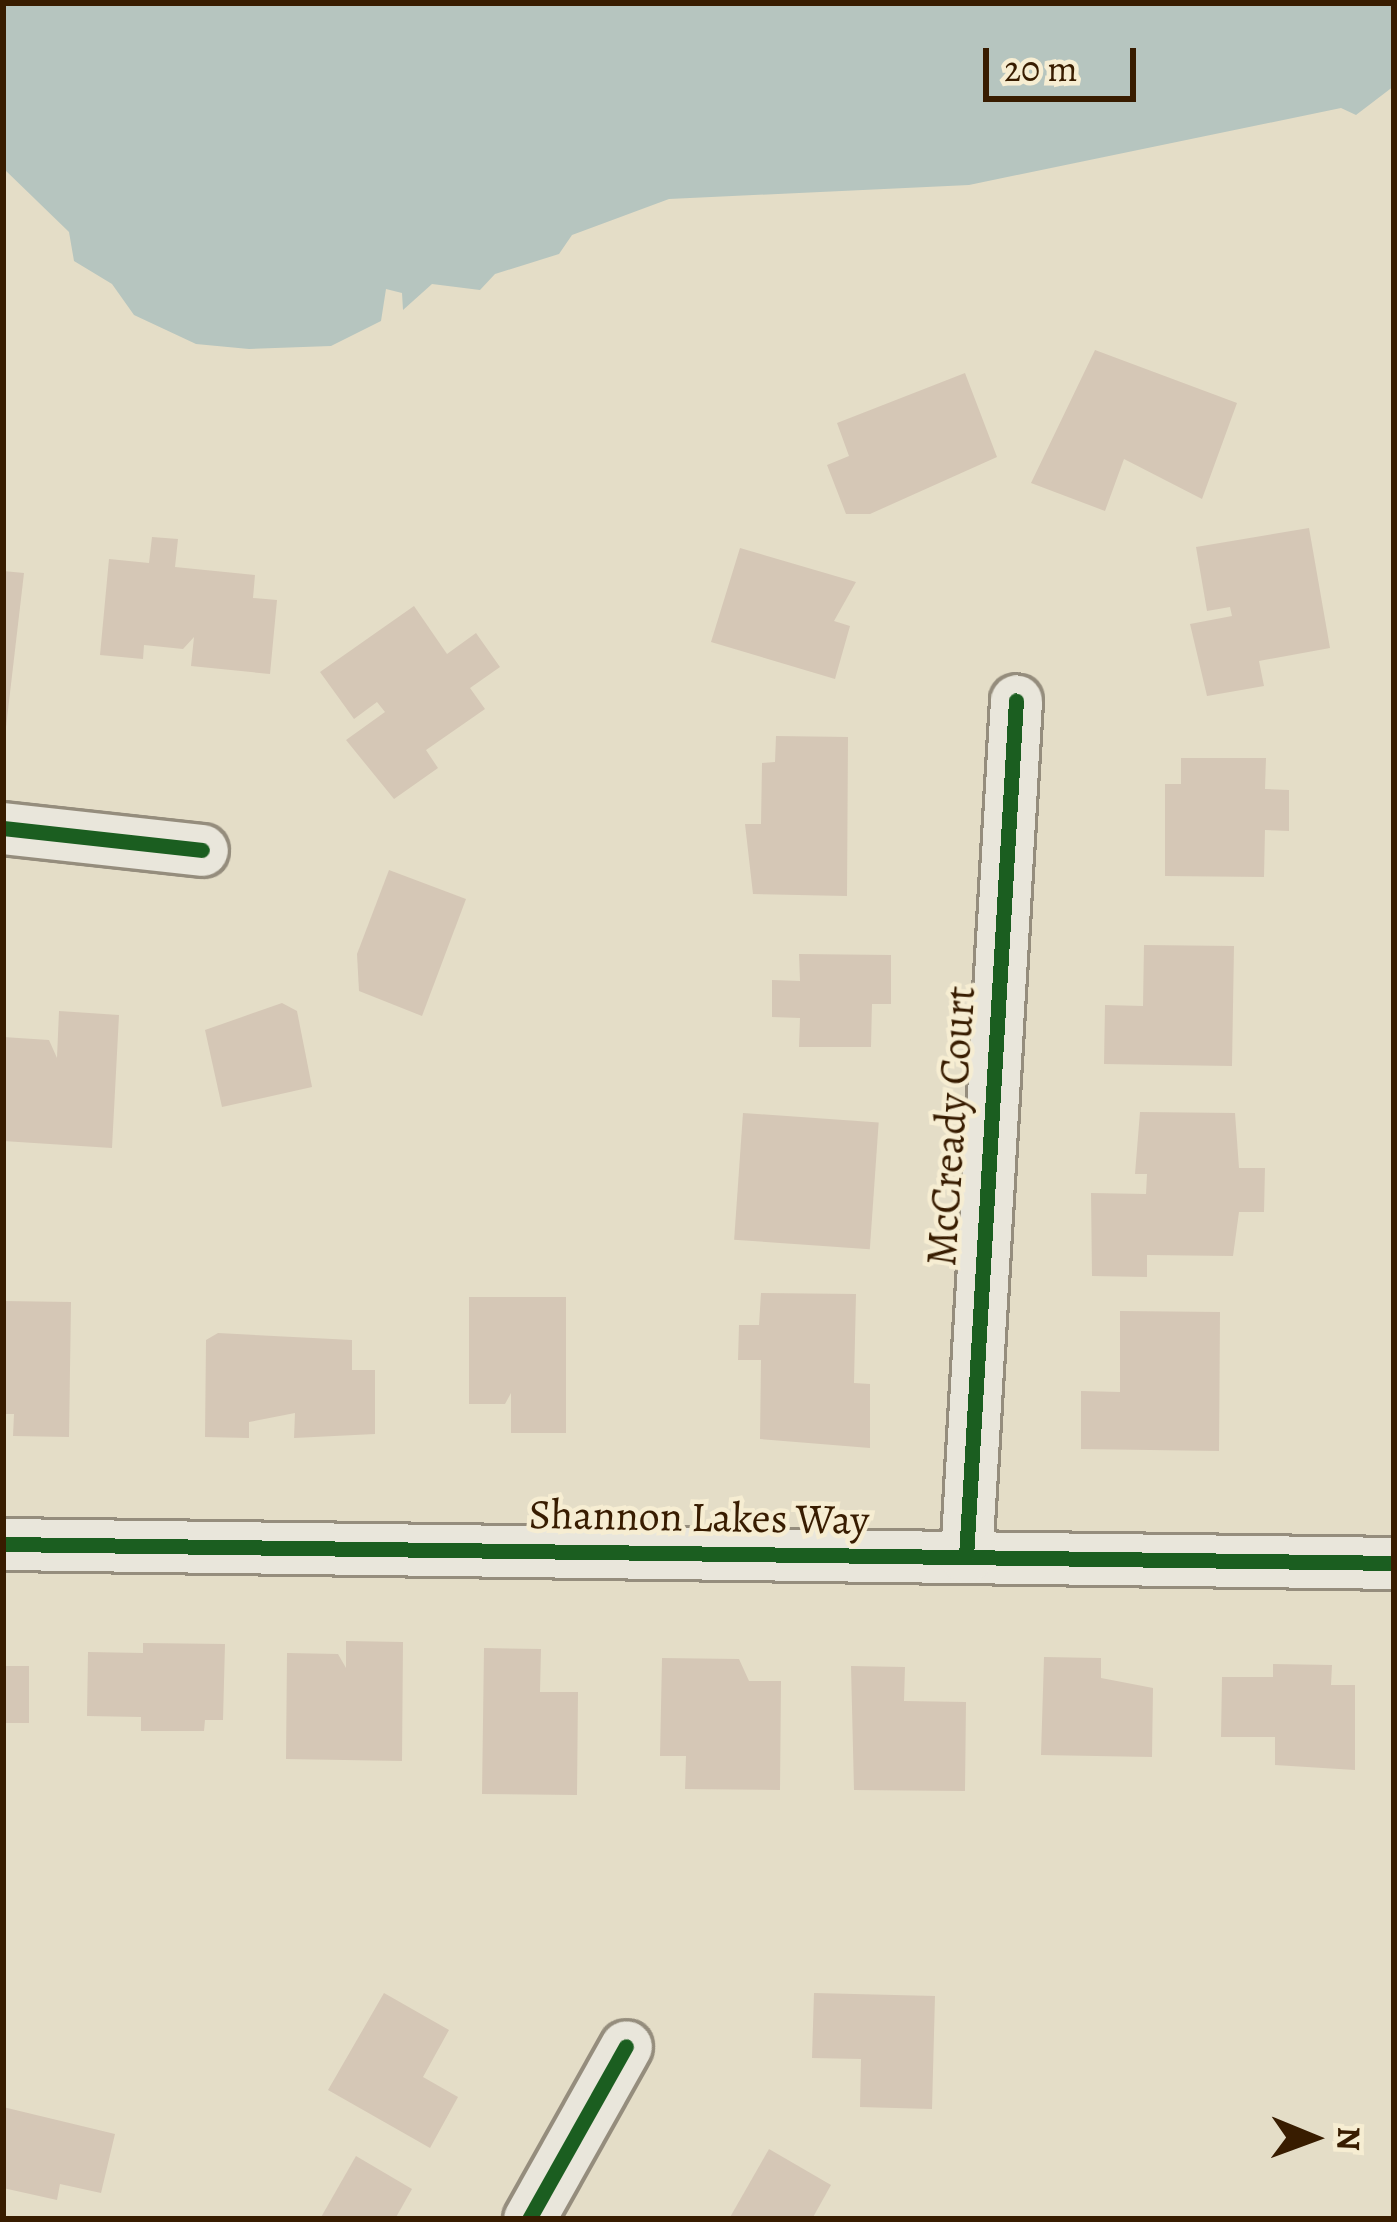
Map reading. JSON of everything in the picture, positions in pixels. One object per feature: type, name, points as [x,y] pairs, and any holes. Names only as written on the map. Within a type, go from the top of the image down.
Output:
[{"type":"street","name":"McCready Court","points":[[966,1557],[1016,700]]},
{"type":"street","points":[[3,827],[202,850]]},
{"type":"street","name":"Shannon Lakes Way","points":[[3,1544],[1394,1562]]},
{"type":"street","points":[[530,2219],[626,2046]]},
{"type":"shaded area","points":[[3,3],[1394,3],[1394,86],[1356,115],[1341,108],[969,185],[669,199],[572,235],[559,254],[495,274],[480,290],[432,284],[403,310],[402,293],[386,289],[381,321],[331,346],[249,349],[196,344],[134,315],[112,284],[74,261],[69,232],[3,168]]},
{"type":"building","points":[[1095,350],[1237,403],[1202,499],[1124,459],[1105,511],[1031,483]]},
{"type":"building","points":[[965,373],[997,457],[870,514],[846,514],[827,465],[849,456],[837,423]]},
{"type":"building","points":[[1309,528],[1330,648],[1259,661],[1264,686],[1207,696],[1190,624],[1232,616],[1230,607],[1207,611],[1196,547]]},
{"type":"building","points":[[152,537],[178,539],[175,567],[255,575],[253,598],[277,600],[270,674],[191,666],[194,637],[183,649],[144,645],[143,659],[100,655],[109,559],[149,563]]},
{"type":"building","points":[[740,548],[856,582],[834,621],[850,626],[835,679],[711,642]]},
{"type":"building","points":[[3,571],[24,573],[6,727],[3,727]]},
{"type":"building","points":[[414,606],[447,654],[476,633],[500,667],[470,688],[485,709],[426,750],[438,768],[394,799],[346,740],[385,712],[377,702],[354,719],[320,672]]},
{"type":"building","points":[[776,736],[848,737],[847,896],[753,894],[745,824],[761,824],[762,763],[775,762]]},
{"type":"building","points":[[1181,758],[1266,758],[1265,789],[1289,790],[1289,831],[1265,830],[1264,877],[1165,876],[1165,784],[1181,784]]},
{"type":"building","points":[[389,870],[466,899],[422,1016],[359,991],[357,954]]},
{"type":"building","points":[[1144,945],[1234,946],[1232,1066],[1104,1064],[1105,1005],[1143,1006]]},
{"type":"building","points":[[799,954],[891,955],[891,1004],[872,1004],[871,1047],[799,1047],[800,1018],[772,1017],[772,980],[800,981]]},
{"type":"building","points":[[282,1003],[297,1011],[312,1087],[222,1107],[205,1030]]},
{"type":"building","points":[[59,1011],[119,1015],[112,1148],[3,1141],[3,1037],[49,1040],[57,1058]]},
{"type":"building","points":[[1140,1112],[1235,1113],[1239,1168],[1265,1168],[1264,1212],[1239,1212],[1233,1256],[1147,1255],[1147,1277],[1092,1276],[1091,1193],[1146,1194],[1147,1174],[1135,1174]]},
{"type":"building","points":[[743,1113],[879,1122],[870,1249],[734,1240]]},
{"type":"building","points":[[761,1293],[856,1294],[854,1383],[870,1384],[870,1448],[760,1439],[761,1360],[738,1360],[739,1325],[759,1325]]},
{"type":"building","points":[[469,1297],[566,1297],[566,1433],[511,1433],[511,1393],[505,1404],[469,1404]]},
{"type":"building","points":[[3,1301],[71,1302],[69,1437],[13,1436],[14,1414],[3,1414]]},
{"type":"building","points":[[1120,1311],[1220,1312],[1219,1451],[1081,1449],[1081,1391],[1120,1392]]},
{"type":"building","points":[[218,1333],[352,1340],[352,1370],[375,1370],[375,1434],[294,1438],[295,1413],[249,1422],[249,1438],[205,1437],[206,1340]]},
{"type":"building","points":[[346,1641],[403,1642],[402,1761],[286,1759],[287,1653],[338,1654],[346,1668]]},
{"type":"building","points":[[143,1643],[225,1644],[223,1720],[205,1720],[204,1731],[141,1731],[141,1717],[87,1716],[88,1652],[143,1653]]},
{"type":"building","points":[[484,1648],[541,1649],[540,1692],[578,1692],[577,1795],[482,1794]]},
{"type":"building","points":[[1044,1657],[1101,1658],[1101,1678],[1153,1688],[1152,1757],[1041,1755]]},
{"type":"building","points":[[662,1658],[739,1659],[749,1681],[781,1681],[780,1790],[685,1789],[686,1756],[660,1756]]},
{"type":"building","points":[[1273,1664],[1332,1665],[1331,1685],[1355,1685],[1355,1770],[1275,1765],[1275,1737],[1221,1737],[1222,1677],[1273,1677]]},
{"type":"building","points":[[3,1666],[29,1666],[29,1723],[3,1723]]},
{"type":"building","points":[[851,1666],[905,1667],[904,1701],[966,1702],[965,1791],[854,1790]]},
{"type":"building","points":[[384,1993],[449,2030],[423,2077],[458,2097],[430,2148],[328,2090]]},
{"type":"building","points":[[814,1993],[935,1996],[932,2109],[860,2107],[861,2059],[812,2058]]},
{"type":"building","points":[[3,2107],[115,2134],[101,2193],[60,2184],[57,2200],[3,2188]]},
{"type":"building","points":[[769,2149],[831,2185],[812,2219],[729,2219]]},
{"type":"building","points":[[356,2156],[412,2189],[395,2219],[320,2219]]},
{"type":"cycle path","points":[[966,1557],[1016,700]]},
{"type":"cycle path","points":[[3,828],[202,850]]},
{"type":"cycle path","points":[[3,1544],[1394,1563]]},
{"type":"cycle path","points":[[529,2219],[626,2046]]}]
